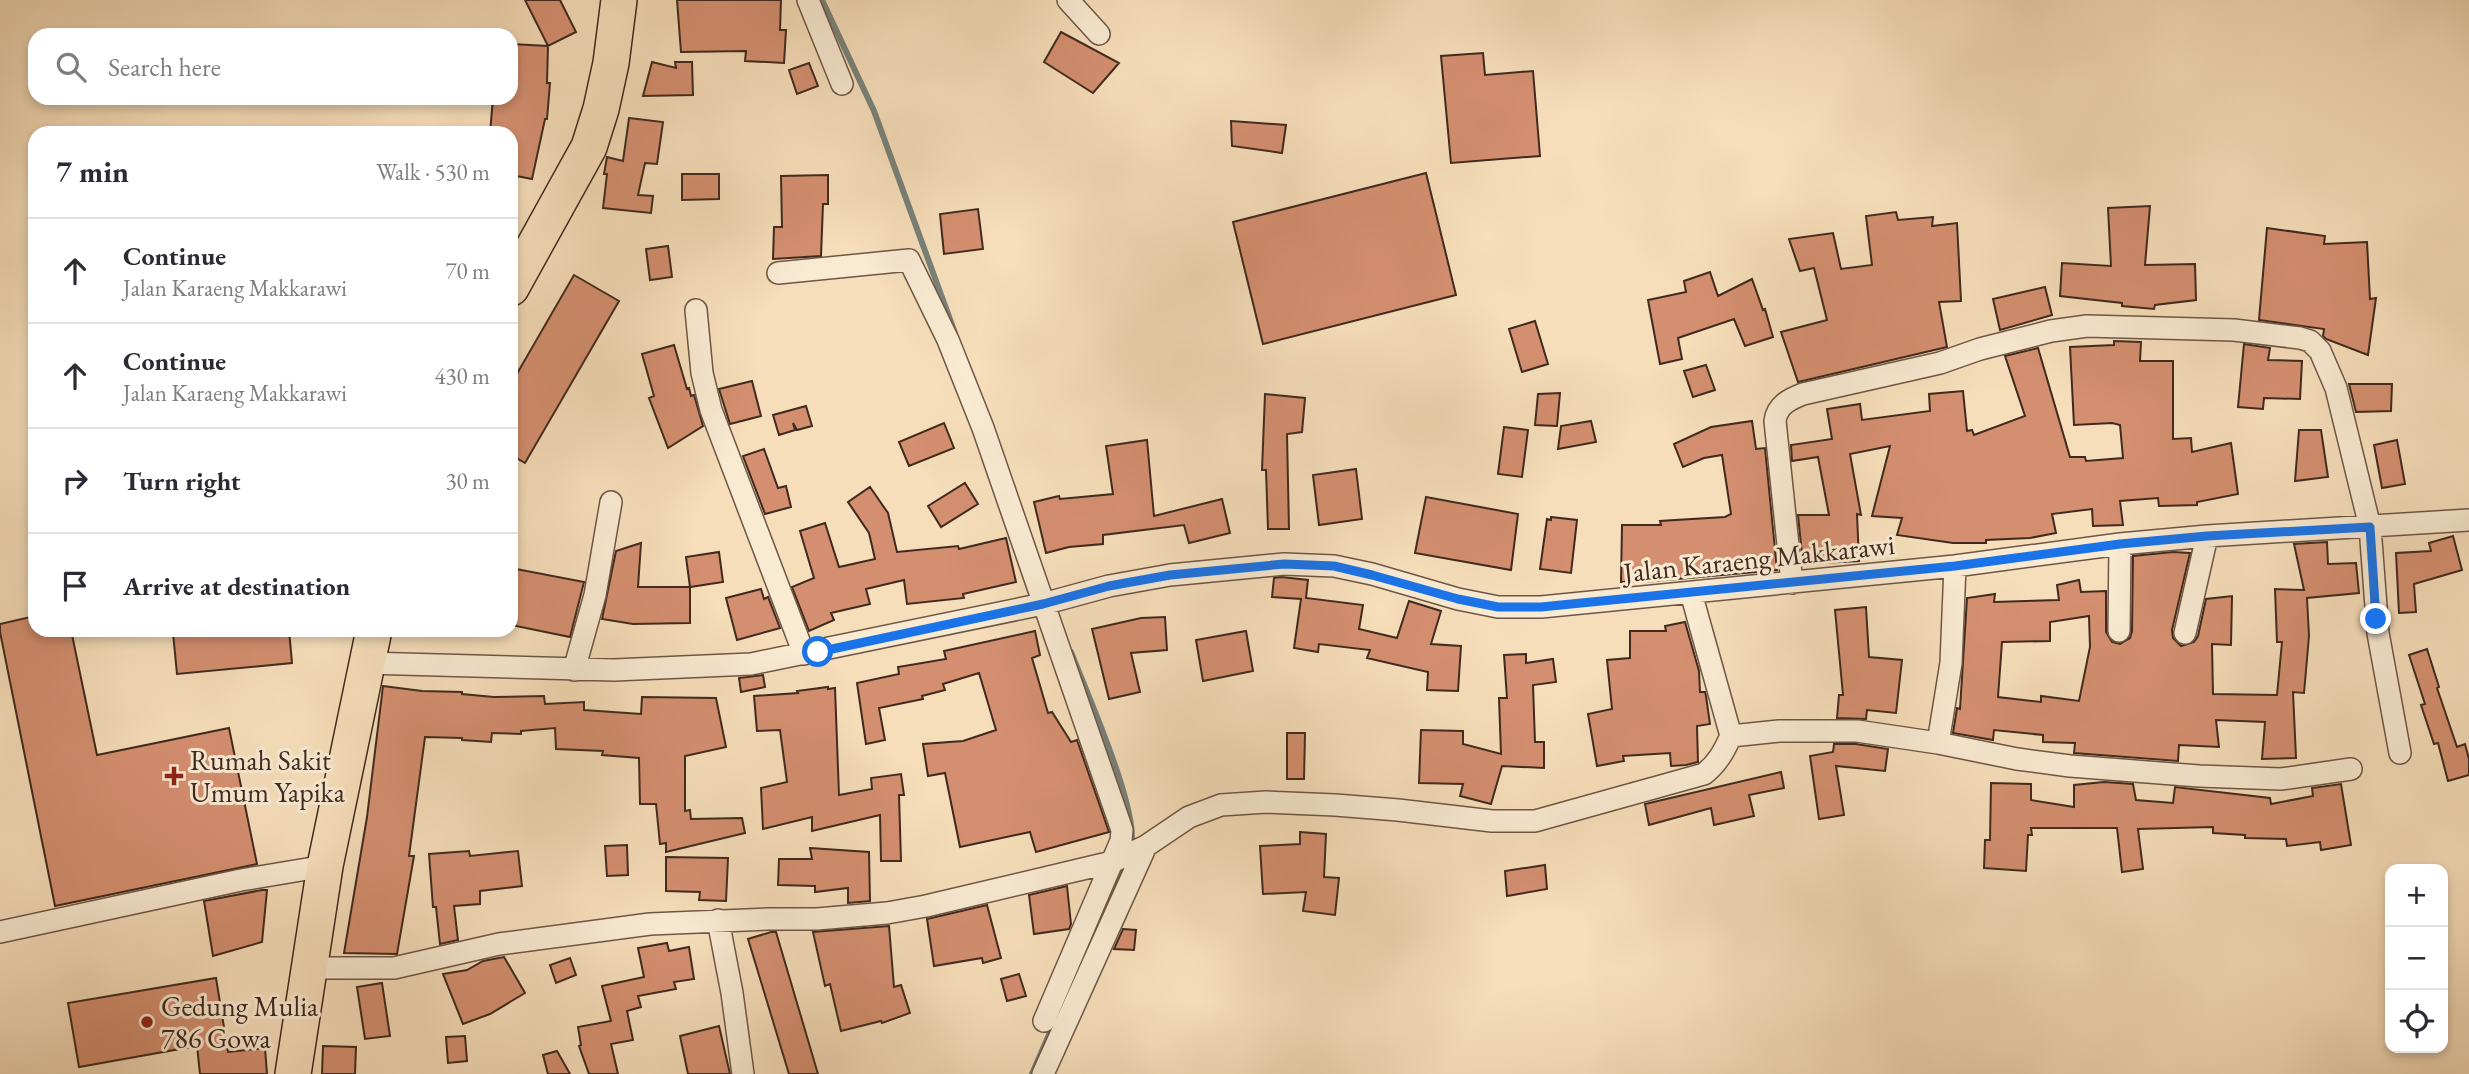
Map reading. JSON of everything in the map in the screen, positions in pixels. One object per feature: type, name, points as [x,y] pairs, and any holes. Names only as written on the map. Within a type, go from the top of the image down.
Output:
[{"type":"main road","points":[[518,275],[589,147],[611,63],[619,0]]},
{"type":"main road","points":[[293,1074],[325,866],[370,646]]},
{"type":"street","points":[[808,0],[842,84]]},
{"type":"street","points":[[1070,0],[1099,34]]},
{"type":"street","points":[[778,274],[909,260],[948,340],[1050,602],[1119,817],[1121,841],[1129,854]]},
{"type":"street","points":[[696,310],[702,373],[711,410],[804,654]]},
{"type":"street","points":[[1791,583],[1775,421],[1776,413],[1783,404],[1804,394],[1940,363],[1980,349],[2051,331],[2087,326],[2234,330],[2300,338],[2310,341],[2320,351],[2336,388],[2370,527],[2378,633],[2400,753]]},
{"type":"street","points":[[575,670],[595,595],[611,502]]},
{"type":"street","name":"Jalan Karaeng Makkarawi","points":[[370,646],[575,670],[724,667],[804,654],[1170,575],[1308,564],[1372,575],[1498,607],[1541,607],[1955,566],[2120,544],[2469,520]]},
{"type":"street","points":[[2185,633],[2207,536]]},
{"type":"street","points":[[2119,631],[2120,544]]},
{"type":"street","points":[[1938,743],[1951,663],[1955,566]]},
{"type":"street","points":[[310,968],[394,968],[499,944],[650,925],[718,920],[817,919],[887,913],[952,901],[1129,854],[1189,817],[1221,805],[1266,802],[1335,805],[1492,821],[1535,821],[1704,774],[1718,761],[1731,736],[1691,593]]},
{"type":"street","points":[[1731,736],[1857,731],[2070,766],[2209,777],[2281,779],[2351,769]]},
{"type":"street","points":[[1044,1021],[1129,854]]},
{"type":"street","points":[[1043,1074],[1129,854]]},
{"type":"street","points":[[0,932],[241,880],[325,866]]},
{"type":"street","points":[[718,920],[732,993],[743,1074]]},
{"type":"building","points":[[525,0],[560,0],[576,32],[548,46]]},
{"type":"building","points":[[677,0],[781,0],[780,30],[786,30],[784,63],[745,61],[746,51],[681,52]]},
{"type":"building","points":[[1061,32],[1119,63],[1093,93],[1044,62]]},
{"type":"building","points":[[518,44],[548,46],[547,83],[550,83],[547,119],[532,179],[518,176],[518,126],[491,126],[492,105],[518,105]]},
{"type":"building","points":[[1483,53],[1485,75],[1533,71],[1540,156],[1451,163],[1441,56]]},
{"type":"building","points":[[652,62],[676,68],[675,62],[692,62],[693,95],[643,96]]},
{"type":"building","points":[[809,63],[818,86],[797,94],[789,70]]},
{"type":"building","points":[[629,118],[663,122],[657,164],[645,163],[638,195],[653,196],[651,213],[603,208],[607,157],[623,161]]},
{"type":"building","points":[[1231,121],[1286,125],[1282,153],[1232,146]]},
{"type":"building","points":[[1426,173],[1456,295],[1263,344],[1233,222]]},
{"type":"building","points":[[682,174],[719,174],[719,199],[682,200]]},
{"type":"building","points":[[828,175],[828,204],[823,204],[821,256],[773,259],[774,227],[782,227],[781,176]]},
{"type":"building","points":[[2150,206],[2145,265],[2195,264],[2196,300],[2155,305],[2154,309],[2060,296],[2062,263],[2111,266],[2108,208]]},
{"type":"building","points":[[978,209],[983,249],[944,254],[940,214]]},
{"type":"building","points":[[1896,212],[1898,220],[1933,217],[1932,226],[1957,223],[1961,301],[1939,302],[1947,347],[1798,382],[1781,332],[1827,320],[1814,268],[1800,271],[1789,239],[1833,233],[1841,269],[1872,265],[1866,216]]},
{"type":"building","points":[[2267,228],[2325,236],[2324,244],[2367,242],[2370,299],[2376,298],[2368,355],[2326,339],[2323,336],[2324,329],[2259,320]]},
{"type":"building","points":[[668,246],[672,277],[650,280],[646,249]]},
{"type":"building","points":[[1710,272],[1718,296],[1752,279],[1773,337],[1745,346],[1734,319],[1678,338],[1682,359],[1660,364],[1648,300],[1686,292],[1684,281]]},
{"type":"building","points":[[574,275],[619,301],[525,463],[518,459],[518,372]]},
{"type":"building","points":[[2045,287],[2052,315],[2000,330],[1993,299]]},
{"type":"building","points":[[1535,321],[1548,364],[1522,372],[1509,329]]},
{"type":"building","points":[[2114,341],[2141,342],[2140,361],[2173,361],[2173,439],[2191,438],[2192,452],[2231,443],[2238,494],[2197,502],[2197,505],[2159,506],[2158,498],[2120,501],[2123,525],[2093,526],[2092,509],[2052,514],[2056,533],[2030,538],[1986,540],[1986,543],[1953,543],[1897,535],[1902,518],[1872,516],[1890,446],[1850,454],[1861,515],[1857,514],[1859,561],[1803,564],[1798,515],[1829,515],[1818,457],[1792,461],[1791,445],[1832,439],[1827,409],[1860,404],[1862,420],[1930,411],[1929,394],[1963,391],[1967,431],[1972,430],[1974,435],[2025,416],[2005,356],[2038,348],[2070,457],[2085,457],[2086,461],[2123,458],[2120,425],[2074,425],[2070,347],[2114,345]]},
{"type":"building","points":[[2244,344],[2270,348],[2268,360],[2302,361],[2300,399],[2264,398],[2263,409],[2238,407]]},
{"type":"building","points":[[674,345],[687,389],[689,388],[691,396],[694,395],[703,426],[668,448],[649,398],[654,396],[642,354]]},
{"type":"building","points":[[1706,365],[1715,390],[1693,397],[1684,371]]},
{"type":"building","points":[[752,381],[761,416],[730,424],[719,389]]},
{"type":"building","points":[[2349,384],[2392,384],[2391,411],[2356,412]]},
{"type":"building","points":[[1560,393],[1557,426],[1535,425],[1538,394]]},
{"type":"building","points":[[1265,394],[1305,398],[1302,432],[1287,434],[1289,529],[1268,529],[1266,470],[1262,470]]},
{"type":"building","points":[[806,406],[812,426],[797,430],[793,423],[795,430],[779,435],[773,415]]},
{"type":"building","points":[[1591,421],[1596,442],[1558,449],[1561,426]]},
{"type":"building","points":[[1752,421],[1756,449],[1765,448],[1777,570],[1621,582],[1622,525],[1661,525],[1660,521],[1725,517],[1731,514],[1722,455],[1704,458],[1683,467],[1674,444],[1711,427]]},
{"type":"building","points":[[944,423],[954,448],[909,466],[899,442]]},
{"type":"building","points":[[1504,427],[1528,430],[1522,477],[1498,474]]},
{"type":"building","points":[[2299,430],[2321,430],[2328,477],[2295,481]]},
{"type":"building","points":[[1147,440],[1154,516],[1222,499],[1230,533],[1189,543],[1184,525],[1103,535],[1103,544],[1069,547],[1046,553],[1034,502],[1059,496],[1060,499],[1113,494],[1106,446]]},
{"type":"building","points":[[2397,440],[2405,484],[2382,488],[2374,445]]},
{"type":"building","points":[[764,449],[778,488],[786,486],[791,507],[765,514],[743,456]]},
{"type":"building","points":[[1356,469],[1362,519],[1319,525],[1313,475]]},
{"type":"building","points":[[965,483],[978,504],[941,527],[928,506]]},
{"type":"building","points":[[870,487],[888,513],[897,552],[958,546],[959,549],[1006,538],[1016,582],[963,594],[964,598],[907,604],[904,580],[866,589],[870,604],[831,613],[834,620],[809,631],[792,587],[814,578],[800,531],[825,523],[839,567],[875,559],[869,533],[848,502]]},
{"type":"building","points":[[1426,497],[1518,514],[1511,570],[1415,553]]},
{"type":"building","points":[[1551,517],[1577,520],[1571,573],[1540,569],[1547,519],[1551,520]]},
{"type":"building","points":[[2453,536],[2462,570],[2414,584],[2416,612],[2399,613],[2396,553],[2431,551],[2429,543]]},
{"type":"building","points":[[2327,542],[2328,564],[2356,563],[2359,593],[2307,598],[2309,636],[2304,693],[2293,692],[2296,758],[2262,759],[2265,722],[2216,720],[2219,747],[2179,745],[2178,761],[2074,753],[2075,743],[2043,742],[2043,735],[1994,730],[1993,740],[1953,733],[1957,708],[1960,709],[1967,598],[1995,594],[1994,602],[2059,600],[2057,585],[2079,580],[2081,592],[2106,591],[2106,632],[2112,642],[2120,644],[2130,638],[2132,631],[2133,556],[2190,553],[2172,630],[2173,638],[2181,646],[2194,642],[2198,636],[2206,599],[2232,596],[2231,645],[2212,644],[2213,694],[2277,695],[2282,642],[2277,642],[2275,589],[2304,590],[2294,544]],"holes":[[[2089,616],[2090,647],[2079,701],[2041,696],[2041,702],[1998,697],[2002,642],[2050,641],[2050,622]]]},
{"type":"building","points":[[641,543],[638,587],[690,587],[690,623],[633,624],[602,619],[616,551]]},
{"type":"building","points":[[719,552],[723,582],[690,587],[686,557]]},
{"type":"building","points":[[518,569],[584,582],[570,637],[518,626]]},
{"type":"building","points":[[1274,578],[1308,580],[1306,598],[1363,605],[1359,629],[1397,638],[1409,601],[1441,611],[1431,644],[1461,646],[1458,691],[1427,690],[1428,672],[1367,658],[1370,650],[1319,644],[1318,652],[1294,648],[1301,599],[1272,597]]},
{"type":"building","points":[[761,589],[764,599],[768,597],[780,628],[737,640],[726,598]]},
{"type":"building","points":[[1866,607],[1869,657],[1902,660],[1896,713],[1867,710],[1866,719],[1837,718],[1839,695],[1843,695],[1835,610]]},
{"type":"building","points":[[1165,617],[1167,650],[1131,653],[1140,692],[1109,699],[1092,629],[1141,618]]},
{"type":"building","points":[[28,618],[28,637],[72,637],[97,755],[229,728],[257,864],[55,906],[0,624]]},
{"type":"building","points":[[1685,622],[1699,671],[1700,692],[1705,692],[1706,696],[1710,724],[1697,726],[1698,762],[1671,766],[1670,753],[1623,756],[1624,761],[1597,766],[1588,714],[1612,709],[1607,660],[1630,658],[1630,631],[1666,631],[1665,626]]},
{"type":"building","points":[[1035,631],[1040,655],[1032,658],[1048,713],[1052,712],[1071,742],[1077,740],[1109,832],[1036,852],[1030,832],[960,847],[945,773],[928,776],[923,744],[963,741],[996,730],[979,673],[943,684],[945,690],[922,696],[923,699],[879,708],[885,740],[866,744],[857,683],[899,674],[898,667],[946,659],[944,651]]},
{"type":"building","points":[[1246,631],[1253,671],[1203,681],[1196,640]]},
{"type":"building","points":[[173,637],[290,637],[292,663],[177,674]]},
{"type":"building","points":[[2427,649],[2457,747],[2465,744],[2469,759],[2469,775],[2448,781],[2438,743],[2434,744],[2421,705],[2425,704],[2409,655]]},
{"type":"building","points":[[1526,654],[1526,663],[1553,659],[1556,682],[1533,685],[1535,742],[1544,742],[1544,768],[1502,766],[1491,804],[1460,796],[1463,784],[1419,783],[1421,730],[1463,731],[1463,744],[1501,754],[1499,698],[1507,698],[1504,655]]},
{"type":"building","points":[[763,675],[765,687],[741,692],[739,678]]},
{"type":"building","points":[[383,686],[494,697],[544,696],[545,704],[584,702],[584,710],[641,714],[642,697],[716,698],[726,747],[685,756],[685,811],[690,810],[691,819],[742,818],[745,833],[666,852],[666,843],[660,844],[656,804],[640,804],[639,758],[602,755],[603,751],[556,749],[555,728],[521,731],[521,734],[492,733],[491,742],[425,737],[409,856],[414,856],[397,954],[344,953],[367,817]]},
{"type":"building","points":[[835,688],[839,795],[872,789],[871,778],[901,774],[904,795],[899,795],[901,861],[881,861],[880,815],[812,831],[812,817],[763,829],[761,788],[787,782],[780,730],[757,731],[754,696],[798,693],[797,691]]},
{"type":"building","points":[[1287,733],[1305,733],[1304,779],[1287,779]]},
{"type":"building","points":[[1834,744],[1888,749],[1885,771],[1836,766],[1844,815],[1819,819],[1810,756],[1833,752]]},
{"type":"building","points":[[1781,772],[1784,788],[1749,795],[1754,816],[1714,825],[1711,808],[1649,825],[1645,804]]},
{"type":"building","points":[[2104,782],[2133,784],[2136,800],[2173,803],[2175,787],[2270,798],[2271,804],[2313,796],[2312,788],[2341,784],[2351,845],[2321,850],[2320,842],[2287,846],[2286,839],[2245,838],[2245,835],[2213,833],[2213,827],[2138,829],[2143,869],[2122,872],[2117,828],[2031,828],[2032,835],[2028,835],[2026,871],[1984,868],[1985,840],[1990,840],[1991,783],[2031,784],[2031,800],[2074,807],[2074,785]]},
{"type":"building","points":[[1300,832],[1326,834],[1324,877],[1339,878],[1335,915],[1303,911],[1306,892],[1263,894],[1260,846],[1300,844]]},
{"type":"building","points":[[627,845],[628,875],[607,876],[605,846]]},
{"type":"building","points":[[810,848],[869,852],[870,901],[848,903],[848,888],[815,892],[815,886],[778,885],[779,859],[812,859]]},
{"type":"building","points":[[469,851],[470,856],[518,851],[522,886],[480,891],[480,904],[454,906],[458,940],[440,944],[436,907],[433,907],[429,854]]},
{"type":"building","points":[[666,857],[728,858],[726,901],[699,900],[700,892],[666,891]]},
{"type":"building","points":[[1545,865],[1547,889],[1507,896],[1505,871]]},
{"type":"building","points":[[1067,886],[1071,924],[1069,929],[1034,934],[1029,895]]},
{"type":"building","points":[[267,890],[262,942],[213,956],[204,901]]},
{"type":"building","points":[[987,905],[1001,958],[983,963],[982,958],[934,966],[927,919]]},
{"type":"building","points":[[889,926],[894,987],[901,985],[910,1013],[882,1023],[881,1021],[841,1031],[830,984],[825,986],[813,932]]},
{"type":"building","points":[[1123,929],[1136,930],[1134,950],[1114,949]]},
{"type":"building","points":[[776,932],[818,1074],[789,1074],[748,939]]},
{"type":"building","points":[[667,943],[669,951],[689,947],[694,979],[674,982],[676,989],[638,996],[641,1007],[627,1011],[633,1040],[611,1044],[618,1074],[589,1074],[579,1046],[578,1027],[611,1021],[602,986],[644,977],[638,948]]},
{"type":"building","points":[[504,957],[525,993],[490,1014],[463,1024],[443,974],[467,970],[483,961]]},
{"type":"building","points":[[570,958],[576,975],[556,983],[550,965]]},
{"type":"building","points":[[1019,974],[1026,996],[1007,1001],[1001,979]]},
{"type":"building","name":"Gedung Mulia 786 Gowa","points":[[216,978],[228,1052],[265,1048],[267,1074],[200,1074],[197,1046],[79,1067],[68,1003]]},
{"type":"building","points":[[382,983],[390,1036],[365,1039],[357,987]]},
{"type":"building","points":[[719,1026],[730,1074],[688,1074],[680,1036]]},
{"type":"building","points":[[465,1036],[467,1061],[448,1063],[446,1037]]},
{"type":"building","points":[[323,1046],[356,1047],[355,1074],[322,1074]]},
{"type":"building","points":[[557,1051],[570,1074],[548,1074],[543,1055]]},
{"type":"waterway","points":[[822,0],[874,111],[955,333]]},
{"type":"waterway","points":[[1071,652],[1120,780],[1132,830],[1131,847]]},
{"type":"waterway","points":[[1082,960],[1124,864]]},
{"type":"waterway","points":[[1032,1074],[1055,1021]]},
{"type":"place","name":"Rumah Sakit Umum Yapika","points":[[174,776]]},
{"type":"place","name":"Gedung Mulia 786 Gowa","points":[[147,1022]]},
{"type":"route","points":[[818,652],[1043,604],[1109,586],[1170,575],[1284,564],[1334,566],[1498,607],[1541,607],[1955,566],[2120,544],[2370,527],[2376,619]]}]
